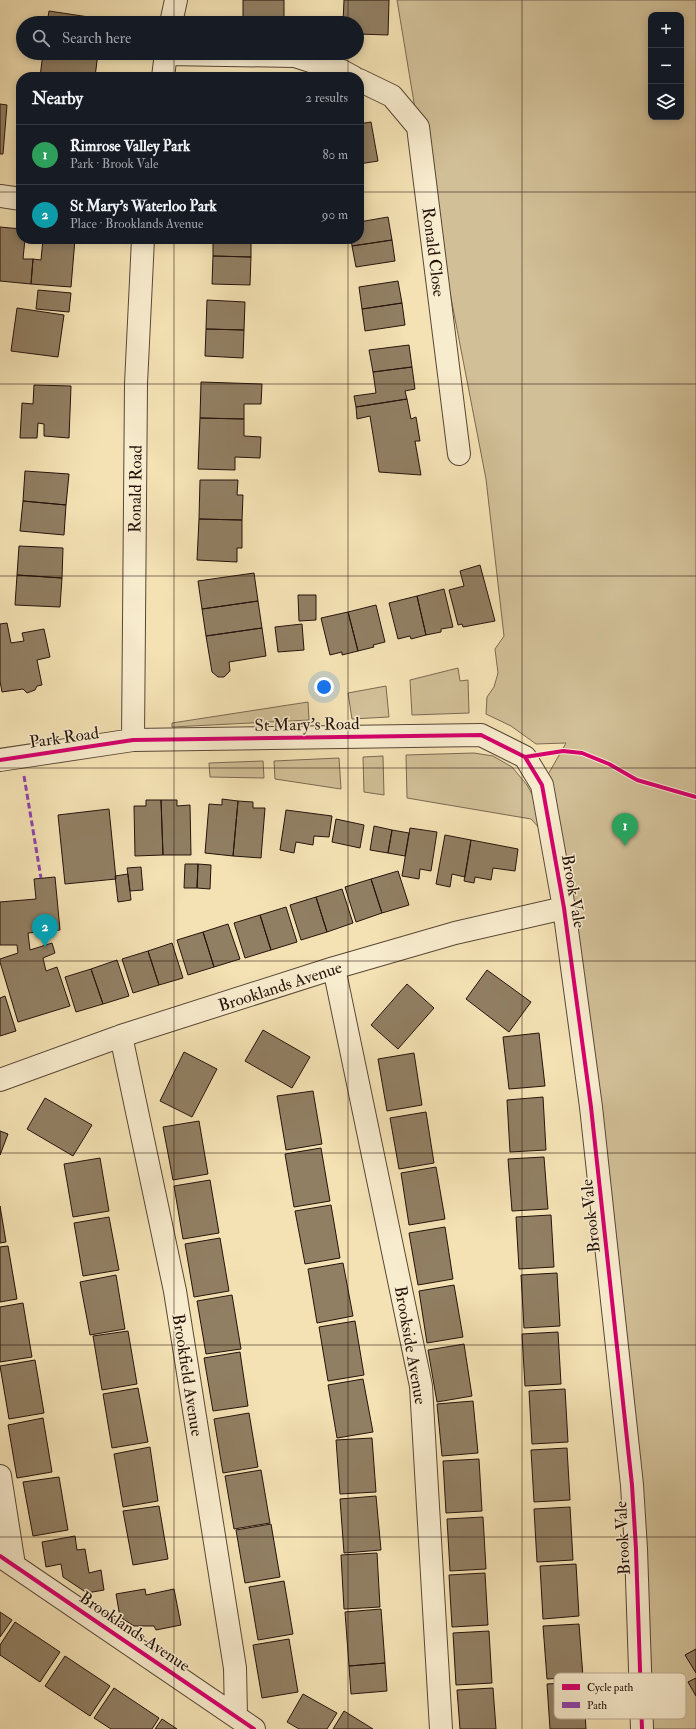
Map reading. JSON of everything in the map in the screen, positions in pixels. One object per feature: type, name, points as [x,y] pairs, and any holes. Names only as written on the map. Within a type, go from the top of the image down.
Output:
[{"type":"street","points":[[173,16],[176,0]]},
{"type":"street","points":[[164,72],[165,60]]},
{"type":"street","points":[[307,60],[342,72]]},
{"type":"street","name":"Ronald Close","points":[[364,82],[392,96],[418,127],[460,454]]},
{"type":"street","points":[[0,196],[16,198]]},
{"type":"street","name":"Ronald Road","points":[[133,740],[136,384],[143,244]]},
{"type":"street","name":"St Mary's Road","points":[[133,740],[481,735]]},
{"type":"street","name":"Brook Vale","points":[[481,735],[525,757],[542,785],[564,908],[591,1107],[632,1485],[636,1549],[640,1673]]},
{"type":"street","name":"Park Road","points":[[0,760],[133,740]]},
{"type":"street","name":"Brooklands Avenue","points":[[0,1080],[121,1036],[334,968],[455,933],[564,908]]},
{"type":"street","name":"Brookside Avenue","points":[[334,968],[421,1386],[441,1729]]},
{"type":"street","name":"Brookfield Avenue","points":[[121,1036],[175,1291],[235,1668],[236,1716]]},
{"type":"street","points":[[0,1476],[7,1561]]},
{"type":"street","name":"Brooklands Avenue","points":[[7,1561],[254,1729]]},
{"type":"street","name":"Brook Vale","points":[[642,1719],[642,1729]]},
{"type":"shaded area","points":[[397,0],[696,0],[696,1729],[642,1729],[642,1719],[686,1719],[686,1673],[640,1673],[636,1549],[542,785],[566,743],[536,744],[511,726],[486,714],[487,697],[494,687],[498,673],[495,649],[504,636],[486,479],[418,127]]},
{"type":"shaded area","points":[[458,668],[460,681],[468,680],[469,713],[412,715],[410,680]]},
{"type":"shaded area","points":[[386,686],[389,717],[352,719],[348,693]]},
{"type":"shaded area","points":[[308,702],[309,720],[172,727],[172,723]]},
{"type":"shaded area","points":[[474,753],[493,756],[512,767],[527,785],[537,803],[542,831],[531,819],[407,798],[406,755]]},
{"type":"shaded area","points":[[383,756],[384,795],[364,792],[363,757]]},
{"type":"shaded area","points":[[339,758],[341,789],[275,779],[274,761]]},
{"type":"shaded area","points":[[263,761],[264,778],[210,777],[209,763]]},
{"type":"building","points":[[243,0],[284,0],[284,16],[243,16]]},
{"type":"building","points":[[344,0],[389,0],[388,35],[364,34],[364,16],[343,16]]},
{"type":"building","points":[[49,11],[82,16],[48,16]]},
{"type":"building","points":[[42,60],[97,60],[96,72],[41,72]]},
{"type":"building","points":[[0,104],[7,105],[3,154],[0,154]]},
{"type":"building","points":[[371,122],[378,161],[364,163],[364,123]]},
{"type":"building","points":[[388,217],[392,240],[352,246],[352,244],[364,244],[364,221]]},
{"type":"building","points":[[0,227],[16,229],[16,244],[24,244],[23,259],[33,259],[31,284],[0,281]]},
{"type":"building","points":[[392,240],[395,261],[356,267],[352,246]]},
{"type":"building","points":[[43,244],[75,244],[71,287],[31,284],[33,259],[41,260]]},
{"type":"building","points":[[213,244],[251,244],[251,257],[213,256]]},
{"type":"building","points":[[213,256],[251,257],[250,285],[212,284]]},
{"type":"building","points":[[398,281],[402,303],[362,309],[359,287]]},
{"type":"building","points":[[38,290],[71,293],[69,312],[36,309]]},
{"type":"building","points":[[207,300],[245,302],[244,330],[206,329]]},
{"type":"building","points":[[402,303],[405,325],[365,331],[362,309]]},
{"type":"building","points":[[17,308],[64,315],[58,357],[11,351]]},
{"type":"building","points":[[206,329],[244,330],[243,358],[205,356]]},
{"type":"building","points":[[409,345],[412,367],[373,372],[369,350]]},
{"type":"building","points":[[412,367],[415,389],[405,391],[407,399],[356,407],[354,396],[376,393],[373,372]]},
{"type":"building","points":[[201,382],[262,384],[261,404],[244,404],[244,419],[200,418]]},
{"type":"building","points":[[34,385],[71,386],[69,438],[44,436],[44,424],[38,423],[37,438],[20,438],[22,403],[33,404]]},
{"type":"building","points":[[407,399],[411,419],[416,417],[420,441],[415,441],[421,475],[379,472],[370,416],[357,419],[356,407]]},
{"type":"building","points":[[200,418],[244,419],[244,436],[261,437],[260,458],[235,457],[235,470],[198,469]]},
{"type":"building","points":[[25,471],[69,474],[66,505],[23,501]]},
{"type":"building","points":[[200,480],[238,480],[237,495],[243,495],[242,520],[199,519]]},
{"type":"building","points":[[23,501],[66,505],[64,535],[20,531]]},
{"type":"building","points":[[199,519],[242,520],[242,548],[237,548],[237,562],[197,560]]},
{"type":"building","points":[[19,546],[63,548],[62,578],[17,575]]},
{"type":"building","points":[[480,565],[495,621],[463,627],[462,624],[458,625],[449,590],[464,586],[460,571]]},
{"type":"building","points":[[254,573],[258,601],[202,609],[198,581]]},
{"type":"building","points":[[17,575],[62,578],[60,607],[15,605]]},
{"type":"building","points":[[444,589],[453,627],[441,629],[441,632],[426,635],[417,596]]},
{"type":"building","points":[[298,595],[316,595],[316,620],[299,621]]},
{"type":"building","points":[[417,596],[426,635],[411,639],[410,636],[398,639],[389,603]]},
{"type":"building","points":[[258,601],[262,628],[206,636],[202,609]]},
{"type":"building","points":[[376,605],[385,642],[373,645],[374,647],[358,651],[348,612]]},
{"type":"building","points":[[348,612],[358,651],[342,655],[342,652],[330,655],[321,618]]},
{"type":"building","points":[[7,623],[11,643],[24,641],[22,633],[44,629],[50,657],[37,660],[42,685],[37,686],[35,690],[27,693],[23,689],[2,692],[0,681],[0,624]]},
{"type":"building","points":[[302,624],[304,650],[278,652],[275,627]]},
{"type":"building","points":[[262,628],[266,656],[229,662],[230,671],[224,677],[218,677],[212,672],[206,636]]},
{"type":"building","points":[[222,799],[238,801],[233,856],[205,853],[209,804],[222,805]]},
{"type":"building","points":[[146,800],[161,800],[163,855],[135,856],[134,806],[146,806]]},
{"type":"building","points":[[161,800],[177,800],[177,806],[190,805],[191,855],[163,855]]},
{"type":"building","points":[[238,801],[253,802],[253,808],[265,808],[261,858],[233,856]]},
{"type":"building","points":[[109,809],[116,879],[65,884],[58,815]]},
{"type":"building","points":[[286,810],[332,816],[329,837],[314,836],[313,845],[296,842],[294,853],[280,850]]},
{"type":"building","points":[[336,819],[364,825],[360,848],[332,842]]},
{"type":"building","points":[[374,826],[392,830],[388,853],[370,850]]},
{"type":"building","points":[[410,828],[437,832],[431,871],[420,869],[419,879],[402,876]]},
{"type":"building","points":[[392,830],[409,833],[405,856],[388,853]]},
{"type":"building","points":[[445,835],[471,840],[465,877],[452,874],[450,887],[436,884]]},
{"type":"building","points":[[471,840],[518,849],[515,871],[493,868],[491,880],[475,877],[474,883],[464,881]]},
{"type":"building","points":[[185,864],[198,864],[197,888],[184,888]]},
{"type":"building","points":[[198,864],[211,865],[210,889],[197,888]]},
{"type":"building","points":[[141,867],[143,890],[130,891],[127,868]]},
{"type":"building","points":[[398,871],[409,905],[382,913],[371,879]]},
{"type":"building","points":[[128,874],[131,900],[118,902],[115,876]]},
{"type":"building","points":[[55,877],[60,930],[28,933],[30,950],[52,943],[55,953],[43,958],[46,971],[57,967],[70,1006],[18,1022],[0,962],[0,959],[18,953],[17,945],[0,945],[0,902],[36,899],[34,879]]},
{"type":"building","points":[[371,879],[382,913],[356,922],[345,887]]},
{"type":"building","points":[[342,889],[353,923],[327,932],[316,897]]},
{"type":"building","points":[[316,897],[327,932],[301,940],[290,905]]},
{"type":"building","points":[[286,907],[297,942],[271,950],[260,915]]},
{"type":"building","points":[[260,915],[271,950],[245,958],[234,923]]},
{"type":"building","points":[[228,924],[240,959],[214,967],[203,932]]},
{"type":"building","points":[[203,932],[214,967],[188,975],[177,940]]},
{"type":"building","points":[[172,943],[183,978],[159,985],[148,951]]},
{"type":"building","points":[[148,951],[159,985],[133,993],[122,959]]},
{"type":"building","points":[[117,960],[129,996],[103,1004],[91,969]]},
{"type":"building","points":[[91,969],[103,1004],[76,1012],[65,977]]},
{"type":"building","points":[[487,970],[531,1002],[509,1032],[466,999]]},
{"type":"building","points":[[407,984],[434,1008],[398,1049],[371,1025]]},
{"type":"building","points":[[5,996],[16,1031],[0,1036],[0,998]]},
{"type":"building","points":[[263,1030],[310,1057],[292,1088],[245,1061]]},
{"type":"building","points":[[539,1033],[545,1086],[509,1089],[503,1037]]},
{"type":"building","points":[[184,1052],[217,1069],[192,1117],[160,1101]]},
{"type":"building","points":[[414,1053],[422,1105],[387,1111],[378,1059]]},
{"type":"building","points":[[313,1091],[322,1144],[286,1150],[277,1096]]},
{"type":"building","points":[[543,1097],[546,1150],[510,1152],[507,1100]]},
{"type":"building","points":[[45,1098],[92,1125],[73,1156],[27,1129]]},
{"type":"building","points":[[426,1112],[434,1163],[399,1169],[390,1118]]},
{"type":"building","points":[[199,1121],[208,1174],[173,1180],[163,1127]]},
{"type":"building","points":[[0,1131],[8,1134],[0,1155]]},
{"type":"building","points":[[321,1148],[330,1201],[294,1207],[285,1154]]},
{"type":"building","points":[[544,1157],[548,1209],[512,1211],[508,1159]]},
{"type":"building","points":[[100,1158],[109,1211],[73,1217],[64,1164]]},
{"type":"building","points":[[436,1167],[445,1219],[409,1225],[401,1173]]},
{"type":"building","points":[[210,1180],[219,1233],[183,1239],[174,1186]]},
{"type":"building","points":[[331,1205],[340,1258],[305,1264],[295,1211]]},
{"type":"building","points":[[0,1206],[6,1242],[0,1243]]},
{"type":"building","points":[[551,1215],[554,1267],[519,1269],[516,1217]]},
{"type":"building","points":[[109,1217],[119,1270],[83,1276],[74,1223]]},
{"type":"building","points":[[445,1227],[453,1279],[418,1285],[409,1233]]},
{"type":"building","points":[[220,1238],[229,1291],[194,1297],[185,1244]]},
{"type":"building","points":[[8,1246],[17,1299],[0,1302],[0,1247]]},
{"type":"building","points":[[343,1263],[353,1316],[317,1323],[308,1269]]},
{"type":"building","points":[[557,1273],[560,1326],[524,1328],[521,1275]]},
{"type":"building","points":[[116,1275],[125,1329],[90,1335],[80,1282]]},
{"type":"building","points":[[454,1285],[463,1337],[427,1343],[419,1291]]},
{"type":"building","points":[[232,1295],[241,1349],[206,1354],[197,1301]]},
{"type":"building","points":[[23,1303],[32,1357],[0,1362],[0,1307]]},
{"type":"building","points":[[355,1321],[364,1375],[328,1381],[319,1327]]},
{"type":"building","points":[[128,1331],[137,1384],[102,1390],[93,1336]]},
{"type":"building","points":[[558,1332],[561,1384],[525,1386],[522,1334]]},
{"type":"building","points":[[464,1344],[472,1396],[437,1402],[428,1350]]},
{"type":"building","points":[[240,1352],[248,1406],[213,1411],[204,1358]]},
{"type":"building","points":[[35,1360],[44,1413],[9,1419],[0,1366]]},
{"type":"building","points":[[363,1379],[373,1432],[337,1438],[328,1385]]},
{"type":"building","points":[[138,1388],[148,1442],[112,1448],[103,1394]]},
{"type":"building","points":[[565,1389],[568,1442],[532,1444],[529,1391]]},
{"type":"building","points":[[473,1401],[478,1453],[442,1456],[437,1404]]},
{"type":"building","points":[[249,1413],[258,1467],[223,1473],[214,1419]]},
{"type":"building","points":[[43,1418],[52,1472],[17,1478],[8,1425]]},
{"type":"building","points":[[372,1438],[376,1492],[340,1494],[336,1440]]},
{"type":"building","points":[[150,1447],[158,1501],[123,1507],[114,1454]]},
{"type":"building","points":[[567,1448],[570,1500],[534,1502],[531,1450]]},
{"type":"building","points":[[479,1459],[482,1511],[446,1513],[443,1461]]},
{"type":"building","points":[[261,1470],[270,1523],[234,1529],[225,1476]]},
{"type":"building","points":[[59,1477],[68,1530],[33,1536],[23,1482]]},
{"type":"building","points":[[376,1496],[381,1550],[344,1553],[340,1499]]},
{"type":"building","points":[[159,1506],[168,1559],[133,1565],[123,1511]]},
{"type":"building","points":[[570,1507],[573,1560],[537,1562],[534,1509]]},
{"type":"building","points":[[483,1517],[486,1569],[450,1571],[447,1519]]},
{"type":"building","points":[[271,1524],[280,1577],[245,1583],[236,1530]]},
{"type":"building","points":[[75,1536],[77,1550],[85,1549],[89,1573],[101,1570],[104,1590],[87,1593],[63,1577],[61,1564],[46,1567],[42,1542]]},
{"type":"building","points":[[377,1553],[380,1607],[344,1609],[341,1555]]},
{"type":"building","points":[[576,1564],[579,1616],[543,1619],[540,1566]]},
{"type":"building","points":[[485,1573],[488,1625],[452,1627],[449,1575]]},
{"type":"building","points":[[284,1581],[293,1634],[258,1640],[249,1587]]},
{"type":"building","points":[[145,1589],[146,1595],[174,1589],[181,1625],[156,1630],[154,1626],[134,1626],[120,1617],[116,1594]]},
{"type":"building","points":[[381,1609],[385,1663],[349,1666],[345,1612]]},
{"type":"building","points":[[0,1612],[12,1620],[0,1637]]},
{"type":"building","points":[[15,1622],[60,1652],[40,1682],[0,1655],[0,1645]]},
{"type":"building","points":[[579,1624],[583,1673],[554,1673],[554,1679],[547,1679],[543,1626]]},
{"type":"building","points":[[489,1631],[492,1683],[456,1685],[453,1633]]},
{"type":"building","points":[[289,1639],[298,1692],[262,1698],[253,1645]]},
{"type":"building","points":[[696,1649],[696,1673],[685,1655]]},
{"type":"building","points":[[65,1656],[110,1686],[90,1716],[45,1686]]},
{"type":"building","points":[[385,1663],[387,1691],[351,1694],[349,1666]]},
{"type":"building","points":[[696,1678],[696,1696],[688,1682]]},
{"type":"building","points":[[547,1684],[554,1684],[554,1719],[585,1719],[586,1729],[550,1729]]},
{"type":"building","points":[[114,1688],[159,1718],[152,1729],[111,1729],[94,1718]]},
{"type":"building","points":[[493,1688],[496,1729],[460,1729],[457,1690]]},
{"type":"building","points":[[303,1694],[337,1713],[327,1729],[299,1729],[287,1722]]},
{"type":"building","points":[[344,1711],[373,1729],[333,1729]]},
{"type":"building","points":[[162,1719],[177,1729],[155,1729]]},
{"type":"marked path","points":[[24,776],[41,878]]},
{"type":"cycle path","points":[[0,760],[133,740],[481,735],[525,757],[542,785],[564,908],[591,1107],[632,1485],[636,1549],[640,1673]]},
{"type":"cycle path","points":[[525,757],[563,751],[582,753],[609,764],[637,780],[696,797]]},
{"type":"cycle path","points":[[0,1556],[254,1729]]},
{"type":"cycle path","points":[[642,1719],[642,1729]]},
{"type":"place","name":"Rimrose Valley Park","points":[[625,846]]},
{"type":"place","name":"St Mary's Waterloo Park","points":[[45,947]]}]
